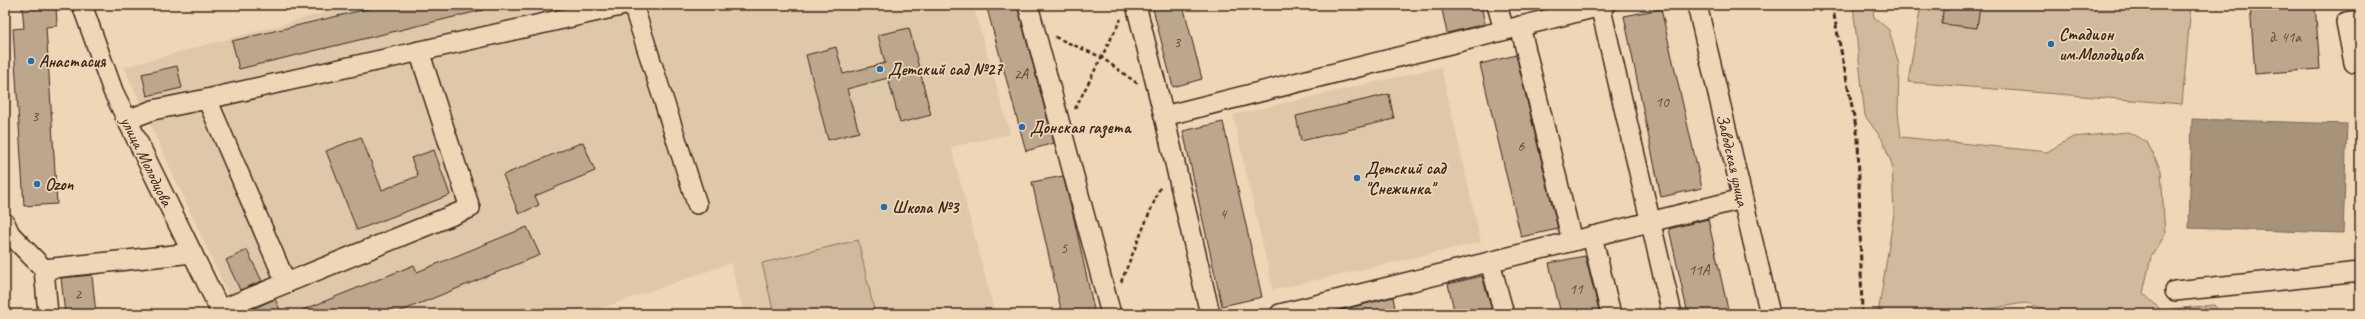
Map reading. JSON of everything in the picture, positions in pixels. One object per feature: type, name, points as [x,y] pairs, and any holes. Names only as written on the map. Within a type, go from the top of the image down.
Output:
[{"type":"street","name":"улица Молодцова","points":[[82,5],[113,91],[221,312]]},
{"type":"street","points":[[127,120],[153,110],[625,5]]},
{"type":"street","points":[[633,5],[697,204]]},
{"type":"street","points":[[1028,5],[1110,311]]},
{"type":"street","points":[[1136,5],[1163,108],[1210,314]]},
{"type":"street","points":[[1497,5],[1512,28],[1572,241]]},
{"type":"street","points":[[1163,108],[1512,28],[1602,5],[1672,314]]},
{"type":"street","name":"Заводская улица","points":[[1697,5],[1770,314]]},
{"type":"street","points":[[2354,63],[2346,22],[2360,20]]},
{"type":"street","points":[[221,312],[286,283],[470,208],[419,51]]},
{"type":"street","points":[[207,99],[286,283]]},
{"type":"street","points":[[1280,314],[1334,308],[1490,262],[1742,199]]},
{"type":"street","points":[[5,223],[10,234],[44,269],[48,314]]},
{"type":"street","points":[[1592,236],[1612,314]]},
{"type":"street","points":[[44,269],[192,253]]},
{"type":"street","points":[[1490,262],[1504,314]]},
{"type":"street","points":[[2175,291],[2360,272]]},
{"type":"path","points":[[1062,132],[1121,18]]},
{"type":"path","points":[[1035,28],[1101,57],[1163,108]]},
{"type":"path","points":[[1110,311],[1174,156]]},
{"type":"shaded area","points":[[353,5],[973,5],[1010,134],[951,147],[995,314],[744,314],[731,263],[585,314],[237,314],[124,67]]},
{"type":"shaded area","points":[[1853,5],[1872,5],[1874,17],[1889,30],[1899,65],[1898,112],[1901,137],[2047,152],[2073,137],[2128,132],[2147,142],[2161,170],[2165,235],[2151,257],[2143,293],[2161,310],[2214,305],[2220,314],[2052,314],[2025,303],[1957,314],[1878,314],[1894,214],[1892,164],[1882,139],[1865,116]]},
{"type":"shaded area","name":"Стадион им.Молодцова","points":[[1921,5],[2191,5],[2182,104],[1908,82]]},
{"type":"shaded area","name":"Детский сад \"Снежинка\"","points":[[1441,67],[1481,242],[1273,290],[1233,115]]},
{"type":"shaded area","points":[[2192,119],[2347,124],[2343,233],[2189,228]]},
{"type":"shaded area","points":[[858,240],[875,314],[774,314],[762,263]]},
{"type":"building","points":[[22,5],[56,5],[57,26],[46,27],[57,204],[24,206],[13,29],[24,28]]},
{"type":"building","points":[[384,5],[482,5],[483,10],[239,69],[232,41]]},
{"type":"building","points":[[986,5],[1017,5],[1054,143],[1026,151]]},
{"type":"building","points":[[1152,5],[1183,5],[1202,79],[1173,87]]},
{"type":"building","points":[[1441,5],[1481,5],[1485,24],[1447,33]]},
{"type":"building","points":[[1949,5],[1980,5],[1977,28],[1942,24],[1943,10],[1949,10]]},
{"type":"building","points":[[2250,5],[2315,5],[2320,69],[2255,74]]},
{"type":"building","points":[[1661,9],[1702,188],[1661,197],[1624,16]]},
{"type":"building","points":[[909,28],[931,115],[900,123],[888,78],[847,89],[859,132],[828,140],[806,55],[836,47],[843,74],[885,63],[878,35]]},
{"type":"building","points":[[1516,55],[1558,229],[1521,237],[1480,64]]},
{"type":"building","points":[[177,66],[182,88],[147,96],[142,74]]},
{"type":"building","points":[[1389,94],[1394,119],[1301,141],[1296,116]]},
{"type":"building","points":[[1223,122],[1262,297],[1222,306],[1183,131]]},
{"type":"building","points":[[361,137],[382,190],[418,176],[411,158],[434,150],[450,195],[357,230],[326,151]]},
{"type":"building","points":[[583,142],[595,171],[535,196],[539,205],[519,214],[503,175]]},
{"type":"building","points":[[1063,176],[1095,314],[1062,314],[1032,182]]},
{"type":"building","points":[[1708,219],[1729,314],[1688,314],[1669,229]]},
{"type":"building","points":[[527,227],[540,255],[394,314],[293,314],[414,265],[417,272]]},
{"type":"building","points":[[247,250],[262,281],[240,290],[226,260]]},
{"type":"building","points":[[1585,256],[1600,314],[1561,314],[1549,263]]},
{"type":"building","points":[[92,275],[96,314],[65,314],[61,278]]},
{"type":"building","points":[[1482,276],[1493,314],[1455,314],[1448,284]]},
{"type":"building","points":[[1393,297],[1396,314],[1342,314],[1342,310]]},
{"type":"building","points":[[275,299],[282,314],[252,314],[250,310]]},
{"type":"railway","points":[[1832,5],[1858,137],[1862,314]]},
{"type":"place","name":"Стадион им.Молодцова","points":[[2051,44]]},
{"type":"place","name":"Анастасия","points":[[31,61]]},
{"type":"place","name":"Детский сад №27","points":[[880,69]]},
{"type":"place","name":"Донская газета","points":[[1022,127]]},
{"type":"place","name":"Детский сад \"Снежинка\"","points":[[1357,178]]},
{"type":"place","name":"Ozon","points":[[37,184]]},
{"type":"place","name":"Школа №3","points":[[884,207]]}]
